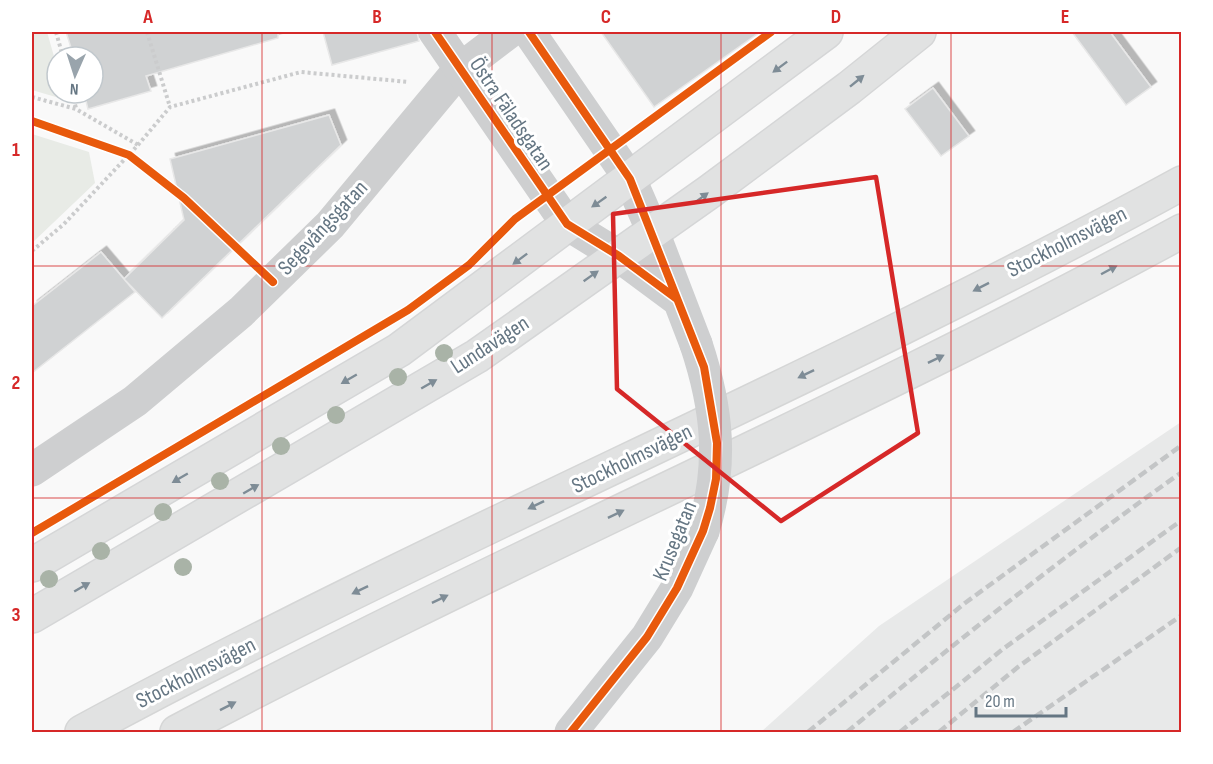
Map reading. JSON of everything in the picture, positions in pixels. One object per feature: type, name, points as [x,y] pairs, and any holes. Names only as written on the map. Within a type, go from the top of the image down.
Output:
[{"type":"main road","points":[[32,565],[399,350],[826,32]]},
{"type":"main road","name":"Lundavägen","points":[[32,616],[477,356],[653,232],[849,88],[919,32]]},
{"type":"main road","name":"Stockholmsvägen","points":[[82,732],[369,585],[859,348],[1182,183]]},
{"type":"main road","name":"Stockholmsvägen","points":[[177,732],[405,616],[1014,320],[1182,231]]},
{"type":"street","name":"Östra Fäladsgatan","points":[[435,32],[567,224],[619,256]]},
{"type":"street","name":"Segevångsgatan","points":[[32,470],[135,401],[265,289],[330,225],[459,70],[509,32]]},
{"type":"street","points":[[529,32],[630,179],[653,232]]},
{"type":"street","name":"Krusegatan","points":[[571,732],[646,637],[677,588],[703,531],[716,479],[717,442],[712,401],[696,344],[653,232]]},
{"type":"street","points":[[619,256],[677,299]]},
{"type":"path","points":[[147,32],[170,107]]},
{"type":"path","points":[[32,251],[64,224],[129,155],[170,107],[301,72],[414,83]]},
{"type":"path","points":[[32,97],[76,109],[138,145]]},
{"type":"path","points":[[75,105],[76,109]]},
{"type":"path","points":[[118,151],[138,162]]},
{"type":"highlighted area","points":[[876,177],[918,433],[781,521],[617,389],[613,214]]},
{"type":"shaded area","points":[[32,32],[47,32],[51,45],[45,45],[45,94],[32,90]]},
{"type":"shaded area","points":[[32,134],[89,152],[95,183],[32,243]]},
{"type":"shaded area","points":[[1181,422],[1181,732],[761,732],[879,626]]},
{"type":"building","points":[[66,32],[278,32],[278,38],[146,76],[151,91],[105,104],[105,45],[70,45]]},
{"type":"building","points":[[323,32],[417,32],[419,41],[332,65]]},
{"type":"building","points":[[601,32],[760,32],[654,107]]},
{"type":"building","points":[[1072,32],[1110,32],[1151,87],[1126,105]]},
{"type":"building","points":[[933,88],[969,136],[941,156],[905,109]]},
{"type":"building","points":[[87,105],[102,105],[88,109]]},
{"type":"building","points":[[329,115],[341,145],[162,318],[124,279],[184,220],[170,159]]},
{"type":"building","points":[[101,252],[135,292],[32,373],[32,306]]},
{"type":"railway","points":[[808,732],[965,603],[1182,445]]},
{"type":"railway","points":[[847,732],[1012,599],[1182,472]]},
{"type":"railway","points":[[900,732],[1003,649],[1182,520]]},
{"type":"railway","points":[[939,732],[1018,667],[1182,547]]},
{"type":"railway","points":[[1013,732],[1182,615]]},
{"type":"cycle path","points":[[435,32],[567,224],[619,256],[677,299]]},
{"type":"cycle path","points":[[529,32],[630,179],[704,367],[717,443],[716,479],[710,508],[703,531],[677,588],[647,637],[571,732]]},
{"type":"cycle path","points":[[32,533],[408,310],[469,265],[515,219],[771,32]]},
{"type":"cycle path","points":[[32,121],[129,155],[184,198],[273,282]]}]
